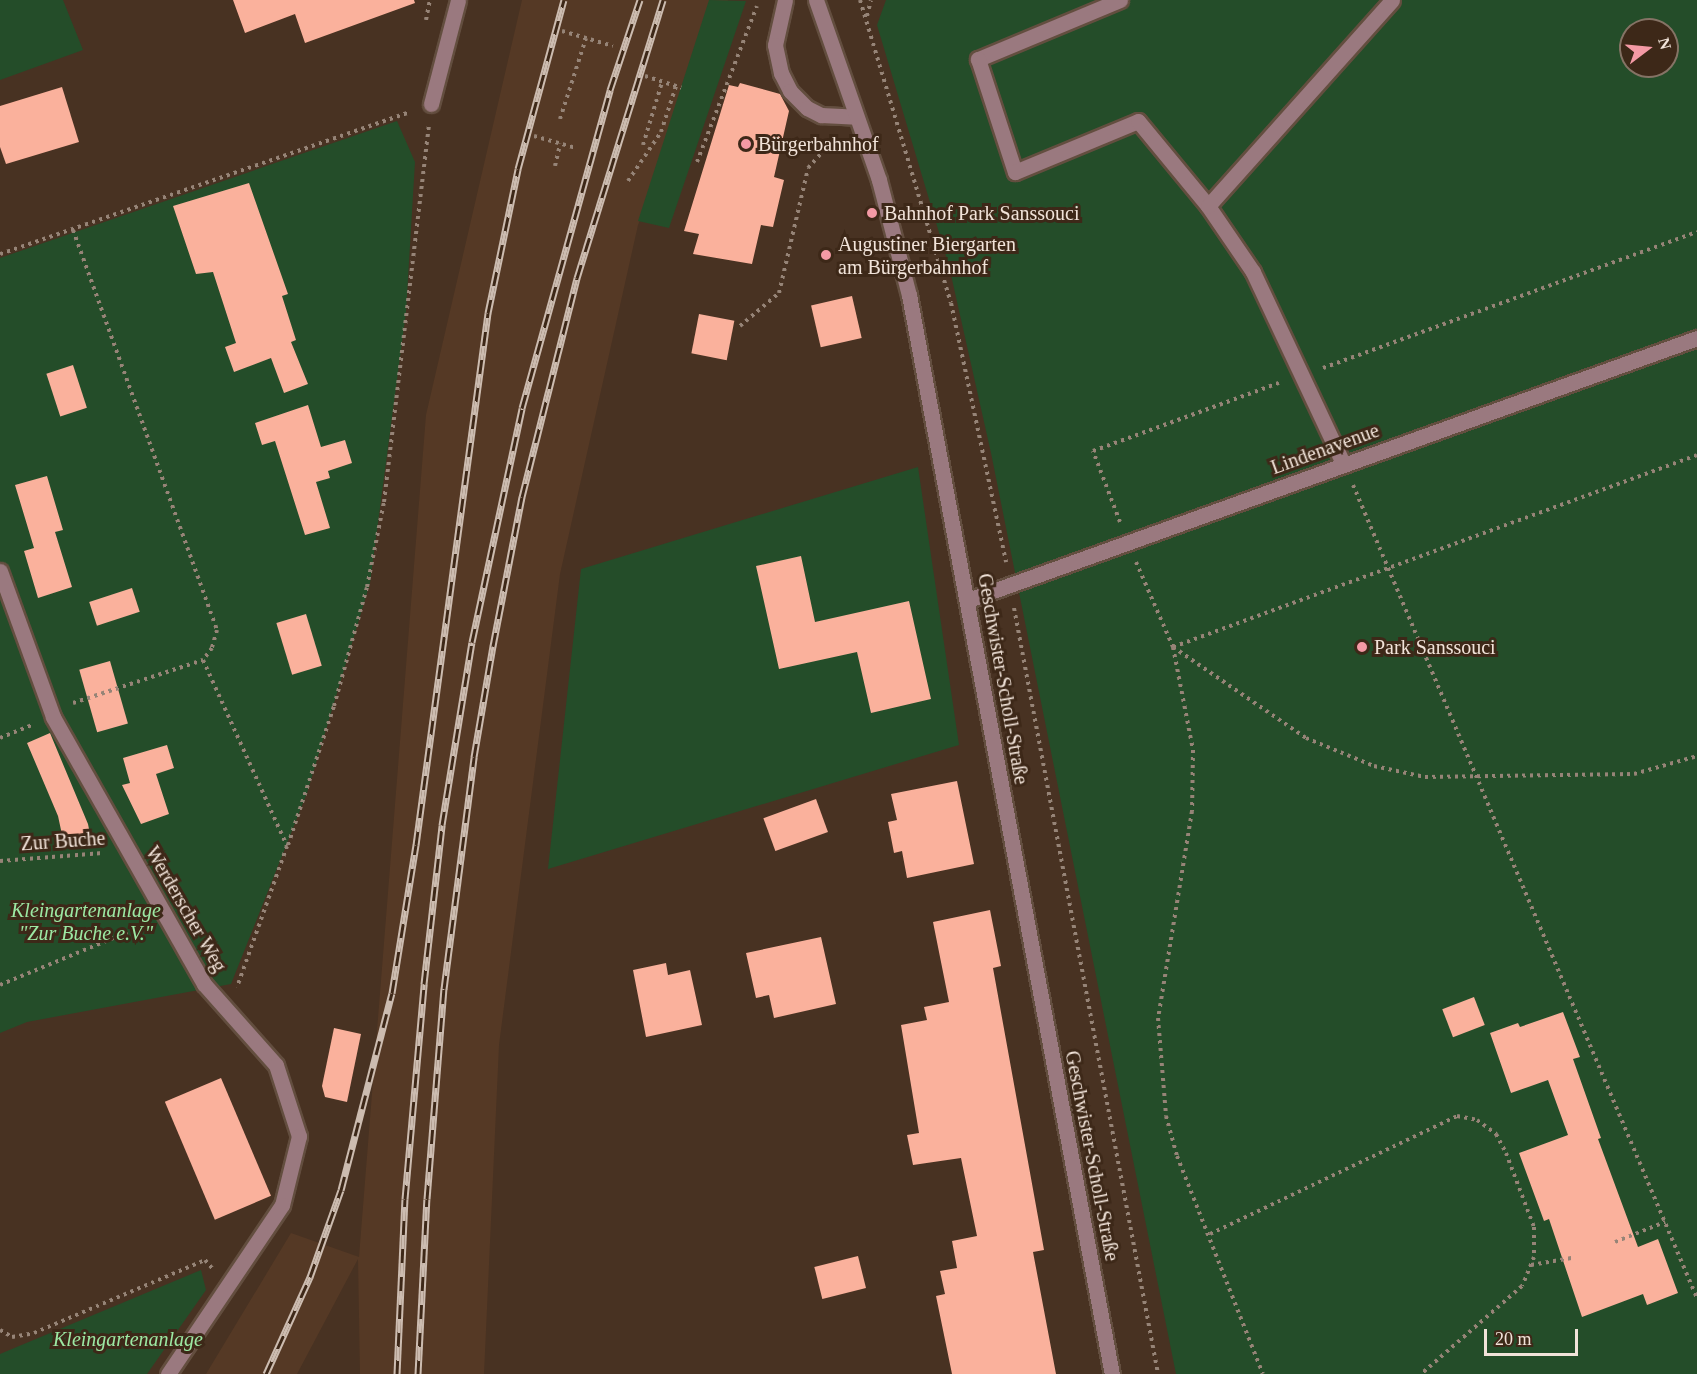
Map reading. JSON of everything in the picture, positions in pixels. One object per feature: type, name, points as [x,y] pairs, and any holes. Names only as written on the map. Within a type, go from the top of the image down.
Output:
[{"type":"street","points":[[431,104],[458,0]]},
{"type":"street","points":[[785,0],[775,45],[780,73],[790,91],[807,108],[821,115],[857,120]]},
{"type":"street","name":"Geschwister-Scholl-Straße","points":[[816,0],[879,180],[909,295],[1112,1374]]},
{"type":"street","points":[[1120,0],[978,58],[1015,172],[1138,122],[1208,206],[1253,272],[1344,465]]},
{"type":"street","points":[[1208,206],[1392,0]]},
{"type":"street","name":"Lindenavenue","points":[[968,600],[1697,339]]},
{"type":"street","name":"Werderscher Weg","points":[[0,571],[53,717],[204,984],[276,1065],[299,1136],[282,1205],[227,1283],[168,1374]]},
{"type":"path","points":[[861,0],[951,303],[1010,585],[1158,1374]]},
{"type":"path","points":[[867,20],[871,0]]},
{"type":"path","points":[[697,162],[759,1]]},
{"type":"path","points":[[562,31],[613,46]]},
{"type":"path","points":[[560,119],[586,38]]},
{"type":"path","points":[[645,76],[681,88]]},
{"type":"path","points":[[643,145],[662,82]]},
{"type":"path","points":[[628,181],[661,132],[676,86]]},
{"type":"path","points":[[0,254],[431,104],[384,502],[367,587],[337,695],[288,845]]},
{"type":"path","points":[[740,326],[779,293],[808,168],[828,144],[857,120]]},
{"type":"path","points":[[534,135],[576,148]]},
{"type":"path","points":[[555,166],[560,144]]},
{"type":"path","points":[[0,738],[53,717],[62,706],[203,660],[212,648],[217,630],[73,230]]},
{"type":"path","points":[[1263,1374],[1210,1234],[1177,1156],[1166,1116],[1158,1028],[1165,961],[1192,811],[1193,750],[1173,647],[1128,542],[1093,451],[1697,232]]},
{"type":"path","points":[[1173,647],[1697,456]]},
{"type":"path","points":[[1344,465],[1697,1298]]},
{"type":"path","points":[[1173,647],[1306,738],[1341,755],[1425,777],[1478,779],[1634,774],[1697,756]]},
{"type":"path","points":[[203,660],[287,846],[235,990],[215,997]]},
{"type":"path","name":"Zur Buche","points":[[0,861],[128,851]]},
{"type":"path","points":[[0,985],[165,916]]},
{"type":"path","points":[[1210,1234],[1457,1116],[1477,1120],[1496,1134],[1506,1153],[1534,1227],[1531,1265],[1522,1286],[1421,1374]]},
{"type":"path","points":[[1615,1242],[1665,1222]]},
{"type":"path","points":[[1531,1265],[1571,1258]]},
{"type":"path","points":[[0,1330],[12,1337],[34,1333],[205,1260],[227,1283]]},
{"type":"shaded area","points":[[522,0],[728,0],[638,225],[560,574],[499,1045],[484,1374],[360,1374],[358,1259],[297,1374],[206,1374],[291,1233],[359,1257],[426,415]]},
{"type":"green space","points":[[0,0],[63,0],[83,50],[0,80]]},
{"type":"green space","points":[[709,0],[746,1],[669,228],[638,221]]},
{"type":"green space","name":"Park Sanssouci","points":[[886,0],[1697,0],[1697,1374],[1176,1374],[991,453],[949,266],[877,25]]},
{"type":"green space","name":"Kleingartenanlage \"Zur Buche e.V.\"","points":[[397,121],[415,162],[406,312],[370,583],[307,793],[231,984],[27,1022],[0,1033],[0,258]]},
{"type":"green space","points":[[918,467],[959,745],[548,869],[581,569]]},
{"type":"green space","name":"Kleingartenanlage","points":[[201,1270],[206,1290],[147,1374],[0,1374],[0,1354]]},
{"type":"building","points":[[233,0],[414,0],[415,3],[305,43],[295,14],[245,33]]},
{"type":"building","name":"Bürgerbahnhof","points":[[740,83],[780,94],[789,111],[774,177],[784,180],[773,227],[761,225],[752,264],[693,254],[699,234],[684,231],[729,85],[738,87]]},
{"type":"building","points":[[62,87],[79,142],[6,164],[0,147],[0,106]]},
{"type":"building","points":[[249,183],[288,294],[282,296],[296,340],[291,342],[308,384],[284,393],[271,358],[234,372],[225,347],[236,343],[213,272],[196,274],[173,206]]},
{"type":"building","points":[[852,296],[862,338],[821,347],[811,305]]},
{"type":"building","points":[[699,314],[734,321],[727,360],[691,353]]},
{"type":"building","points":[[73,365],[87,408],[60,416],[46,374]]},
{"type":"building","points":[[308,405],[321,447],[345,440],[352,463],[328,471],[330,478],[316,482],[330,528],[305,535],[275,441],[262,445],[255,423]]},
{"type":"building","points":[[47,476],[63,530],[55,532],[72,587],[38,598],[24,551],[34,548],[15,485]]},
{"type":"building","points":[[801,556],[815,622],[909,601],[931,699],[871,713],[857,652],[779,669],[756,566]]},
{"type":"building","points":[[132,588],[140,612],[97,626],[89,602]]},
{"type":"building","points":[[306,614],[322,666],[292,675],[276,623]]},
{"type":"building","points":[[110,661],[128,723],[97,732],[79,670]]},
{"type":"building","points":[[50,733],[88,824],[91,839],[64,844],[58,816],[27,743]]},
{"type":"building","points":[[167,745],[174,768],[156,774],[169,814],[141,824],[122,785],[130,783],[123,758]]},
{"type":"building","points":[[957,781],[974,864],[907,878],[902,851],[894,853],[888,822],[897,820],[891,794]]},
{"type":"building","points":[[816,799],[828,832],[775,851],[763,818]]},
{"type":"building","points":[[990,910],[1001,966],[993,968],[1044,1250],[1033,1252],[1056,1374],[952,1374],[936,1296],[945,1294],[940,1271],[957,1268],[952,1241],[977,1236],[961,1158],[913,1165],[907,1135],[919,1133],[901,1025],[927,1020],[924,1007],[949,1002],[933,922]]},
{"type":"building","points":[[821,937],[836,1004],[774,1018],[769,995],[756,998],[746,953]]},
{"type":"building","points":[[666,963],[668,975],[690,970],[702,1025],[646,1037],[633,970]]},
{"type":"building","points":[[1474,997],[1485,1025],[1453,1037],[1442,1009]]},
{"type":"building","points":[[1563,1012],[1580,1057],[1573,1059],[1601,1138],[1598,1139],[1638,1247],[1658,1239],[1678,1293],[1647,1305],[1643,1294],[1582,1317],[1549,1219],[1544,1221],[1519,1153],[1568,1135],[1548,1080],[1511,1093],[1490,1033],[1518,1023],[1520,1027]]},
{"type":"building","points":[[334,1028],[361,1034],[347,1102],[325,1097],[322,1086]]},
{"type":"building","points":[[221,1078],[271,1196],[215,1220],[165,1102]]},
{"type":"building","points":[[858,1256],[866,1288],[822,1299],[814,1267]]},
{"type":"railway","points":[[266,1374],[310,1277],[341,1190],[392,993],[416,845],[488,313],[518,169],[564,0]]},
{"type":"railway","points":[[397,1374],[405,1199],[424,984],[442,825],[472,642],[522,408],[610,90],[640,0]]},
{"type":"railway","points":[[418,1374],[427,1199],[444,989],[474,757],[493,646],[522,497],[577,278],[663,0]]},
{"type":"place","name":"Bürgerbahnhof","points":[[746,144]]},
{"type":"place","name":"Bahnhof Park Sanssouci","points":[[872,213]]},
{"type":"place","name":"Augustiner Biergarten am Bürgerbahnhof","points":[[826,255]]},
{"type":"place","name":"Park Sanssouci","points":[[1362,647]]}]
